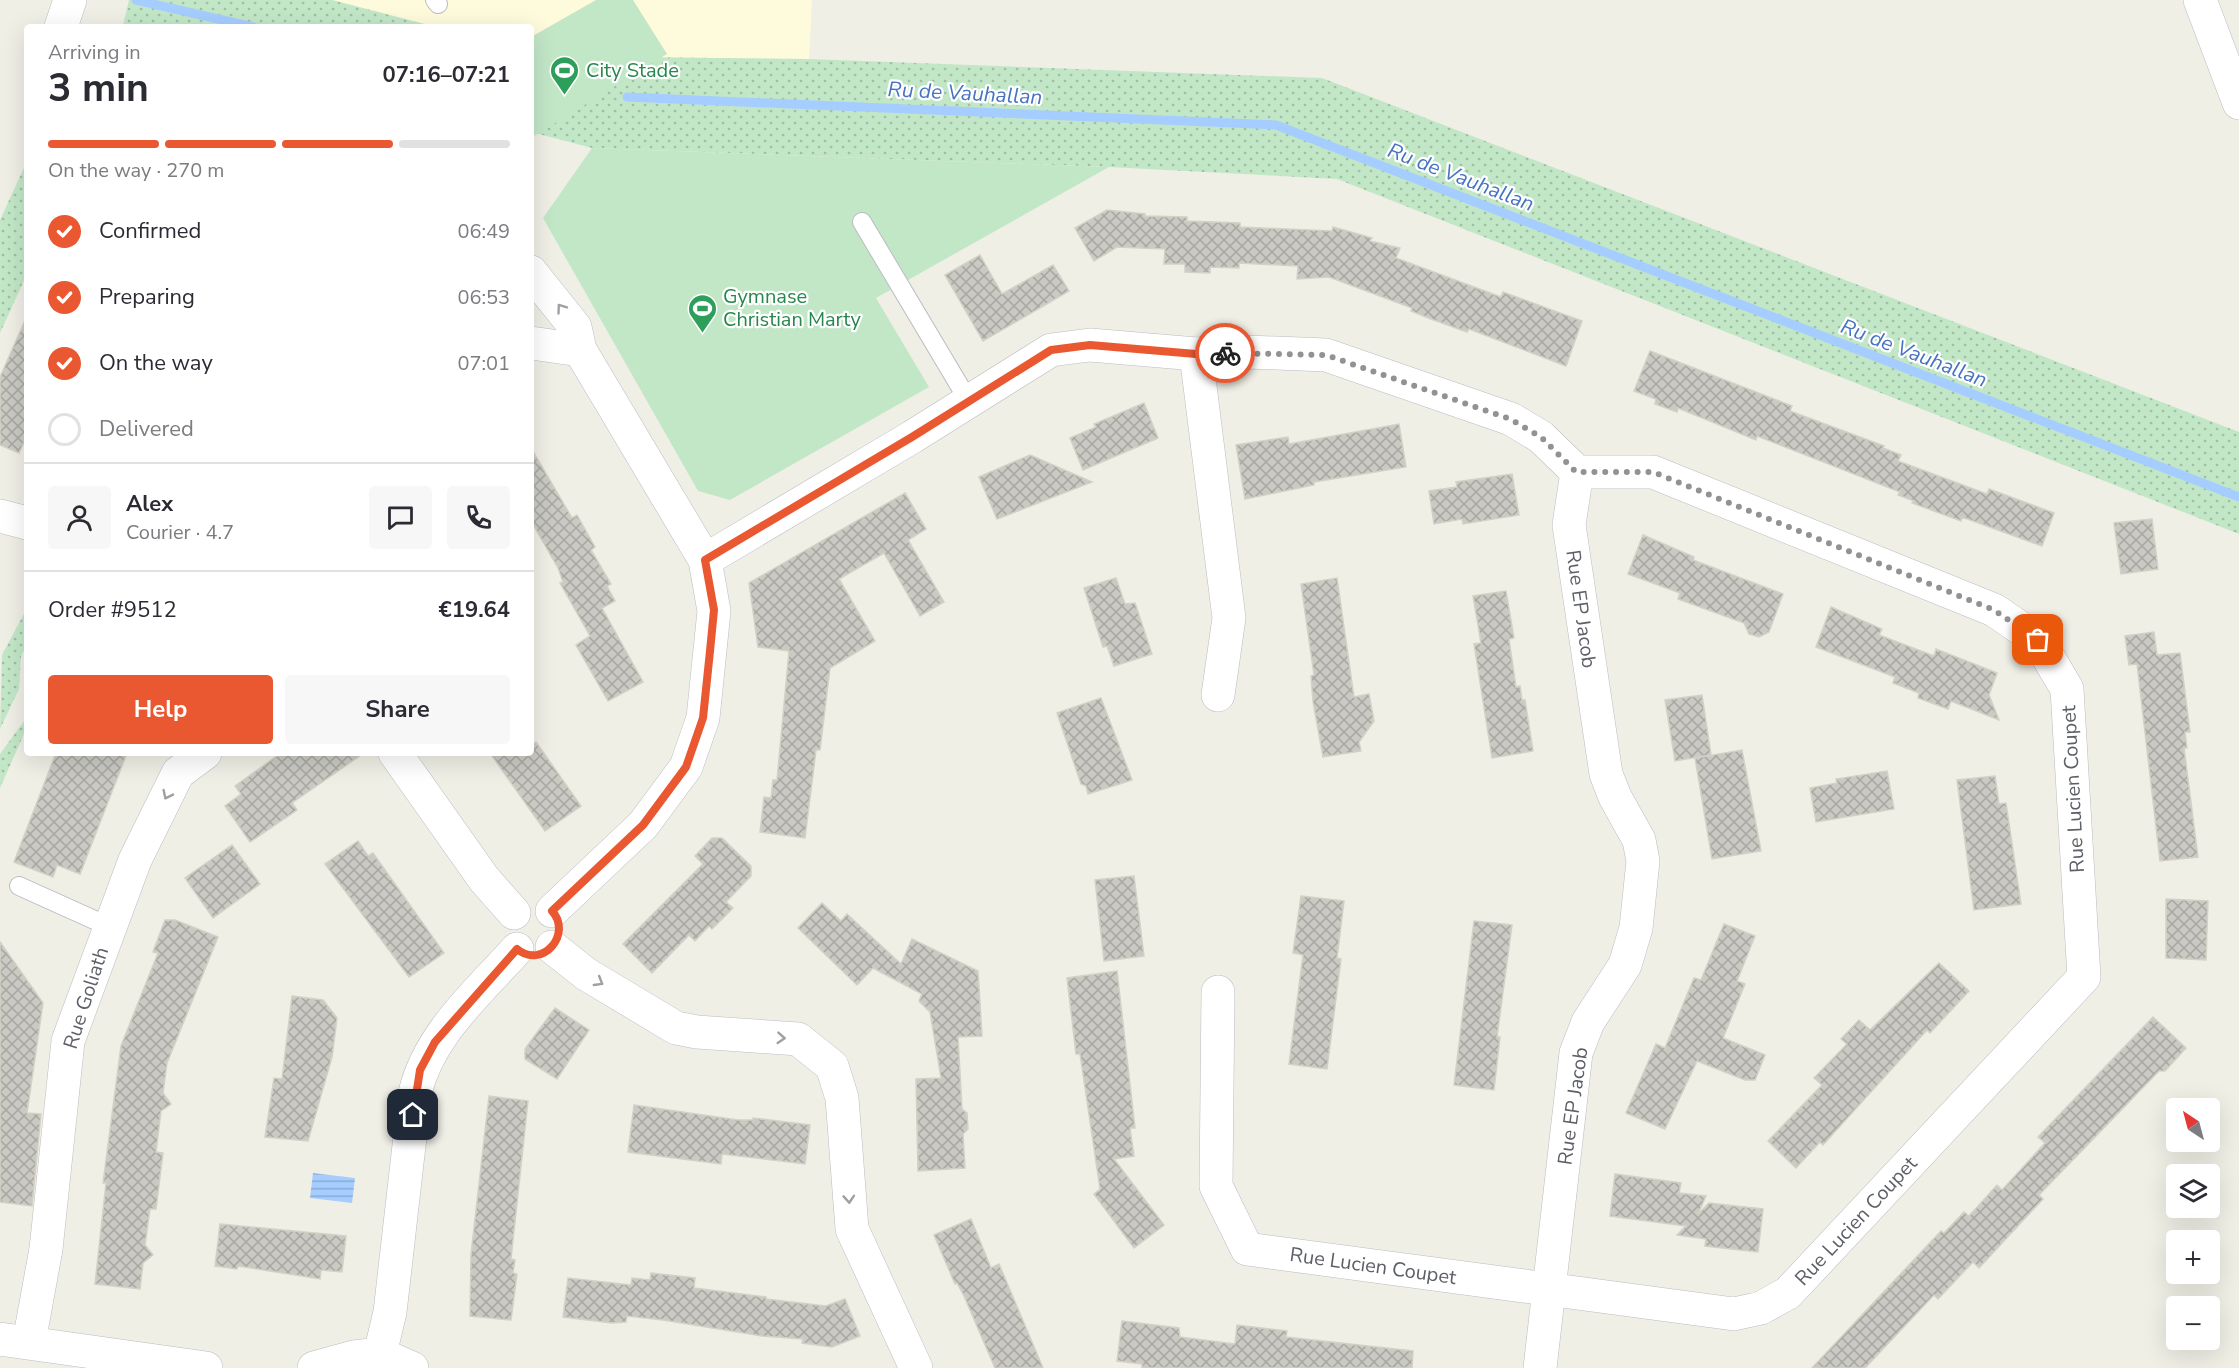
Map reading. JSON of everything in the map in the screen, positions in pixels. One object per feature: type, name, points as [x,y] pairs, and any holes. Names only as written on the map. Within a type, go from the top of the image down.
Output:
[{"type":"street","points":[[62,24],[70,0]]},
{"type":"street","points":[[2200,0],[2239,103]]},
{"type":"street","points":[[534,276],[575,327],[580,350],[705,560],[714,610],[703,718],[686,767],[643,825],[552,911]]},
{"type":"street","points":[[534,343],[580,350]]},
{"type":"street","points":[[705,560],[912,437],[1051,350],[1090,345],[1196,354],[1248,352],[1326,355],[1510,419],[1541,437],[1576,472]]},
{"type":"street","points":[[1196,354],[1229,618],[1218,695]]},
{"type":"street","name":"Rue Lucien Coupet","points":[[1218,992],[1216,1186],[1247,1249],[1734,1314],[1761,1308],[1788,1293],[2084,977],[2067,689],[2038,640],[1994,610],[1653,472],[1576,472]]},
{"type":"street","name":"Rue EP Jacob","points":[[1540,1368],[1551,1291],[1576,1053],[1588,1022],[1625,965],[1636,928],[1643,861],[1639,840],[1615,797],[1606,774],[1569,525],[1576,472]]},
{"type":"street","points":[[0,516],[24,522]]},
{"type":"street","name":"Rue Goliath","points":[[14,1341],[46,1249],[68,1041],[135,860],[178,773],[201,756]]},
{"type":"street","points":[[397,756],[484,879],[514,913]]},
{"type":"street","points":[[527,903],[538,903],[552,911],[559,923],[560,933],[552,947],[540,955],[530,955],[517,949],[508,935],[508,925],[514,913],[527,903]]},
{"type":"street","points":[[552,947],[586,974],[676,1028],[697,1032],[798,1039],[832,1066],[842,1098],[852,1229],[916,1368]]},
{"type":"street","points":[[380,1361],[390,1312],[415,1093],[420,1070],[435,1042],[517,949]]},
{"type":"street","points":[[14,1341],[206,1368]]},
{"type":"street","points":[[314,1368],[354,1357],[412,1368]]},
{"type":"lane","points":[[862,222],[968,400]]},
{"type":"lane","points":[[19,886],[110,927]]},
{"type":"shaded area","points":[[332,0],[812,0],[809,59],[545,56],[534,53],[534,24],[424,24]]},
{"type":"green space","points":[[129,0],[332,0],[424,24],[123,24]]},
{"type":"green space","name":"City Stade","points":[[596,0],[633,0],[667,54],[534,136],[534,35]]},
{"type":"green space","points":[[534,53],[545,56],[809,59],[1322,78],[2239,432],[2239,534],[1337,179],[1109,167],[592,148],[534,133]]},
{"type":"green space","points":[[592,148],[1109,167],[876,298],[929,387],[730,500],[698,491],[543,218]]},
{"type":"green space","points":[[24,168],[24,281],[0,333],[0,220]]},
{"type":"green space","points":[[24,614],[24,650],[21,656],[19,689],[0,729],[2,655]]},
{"type":"green space","points":[[24,721],[24,734],[0,788],[0,754]]},
{"type":"water","points":[[313,1173],[355,1178],[352,1203],[310,1198]]},
{"type":"building","points":[[1107,210],[1145,214],[1145,216],[1187,217],[1187,221],[1240,223],[1240,227],[1332,231],[1333,227],[1372,238],[1370,241],[1400,248],[1396,258],[1501,297],[1503,292],[1582,321],[1566,366],[1469,329],[1467,332],[1431,319],[1411,311],[1412,308],[1329,277],[1297,279],[1298,266],[1239,263],[1239,268],[1210,267],[1210,273],[1185,272],[1185,264],[1164,264],[1165,249],[1117,247],[1094,261],[1075,228]]},
{"type":"building","points":[[980,255],[1002,294],[1053,265],[1069,291],[983,341],[945,275]]},
{"type":"building","points":[[24,323],[24,442],[19,453],[0,445],[0,377]]},
{"type":"building","points":[[1650,351],[1792,406],[1790,411],[1884,446],[1883,448],[1901,455],[1898,461],[1987,494],[1989,489],[2054,513],[2042,546],[1962,517],[1961,521],[1912,503],[1914,501],[1898,495],[1900,492],[1757,436],[1756,440],[1678,408],[1677,412],[1655,404],[1656,399],[1634,391]]},
{"type":"building","points":[[1144,403],[1158,438],[1083,470],[1070,438],[1096,427],[1094,424]]},
{"type":"building","points":[[1399,424],[1406,467],[1314,482],[1314,485],[1245,499],[1236,445],[1288,437],[1289,444]]},
{"type":"building","points":[[534,453],[572,518],[577,515],[595,547],[591,550],[611,584],[607,586],[615,601],[602,608],[643,682],[608,701],[576,645],[590,636],[560,583],[563,582],[558,568],[534,526]]},
{"type":"building","points":[[1030,455],[1092,482],[997,519],[979,477]]},
{"type":"building","points":[[1512,474],[1519,515],[1463,524],[1462,519],[1434,524],[1429,491],[1457,487],[1456,482]]},
{"type":"building","points":[[905,493],[926,529],[908,540],[944,602],[920,616],[884,553],[839,579],[875,641],[830,668],[820,750],[816,750],[805,838],[760,832],[764,797],[771,798],[773,780],[777,780],[789,651],[758,647],[749,583]]},
{"type":"building","points":[[2152,519],[2158,569],[2121,574],[2114,523]]},
{"type":"building","points":[[1643,535],[1694,557],[1693,560],[1783,594],[1769,632],[1759,637],[1749,634],[1744,623],[1678,599],[1680,593],[1628,574]]},
{"type":"building","points":[[1116,578],[1125,604],[1135,603],[1152,654],[1114,666],[1107,646],[1103,647],[1084,588]]},
{"type":"building","points":[[1337,578],[1354,697],[1369,694],[1374,721],[1359,742],[1361,751],[1323,757],[1313,702],[1311,676],[1314,675],[1301,584]]},
{"type":"building","points":[[1506,591],[1514,638],[1509,639],[1516,687],[1520,686],[1522,700],[1525,700],[1533,751],[1492,758],[1474,644],[1481,643],[1473,596]]},
{"type":"building","points":[[1831,607],[1882,629],[1879,635],[1934,656],[1936,649],[1997,673],[1989,695],[1999,720],[1951,701],[1948,709],[1918,698],[1919,693],[1893,683],[1895,677],[1816,647]]},
{"type":"building","points":[[2154,632],[2157,655],[2180,653],[2190,732],[2185,732],[2187,748],[2184,748],[2198,857],[2160,861],[2137,664],[2129,665],[2125,636]]},
{"type":"building","points":[[1702,695],[1711,755],[1675,761],[1665,700]]},
{"type":"building","points":[[1101,698],[1132,780],[1088,794],[1086,786],[1081,784],[1057,713]]},
{"type":"building","points":[[536,742],[581,806],[545,831],[492,756],[534,756],[534,743]]},
{"type":"building","points":[[1742,750],[1761,851],[1712,859],[1695,758]]},
{"type":"building","points":[[55,756],[126,756],[80,874],[57,865],[53,877],[14,862]]},
{"type":"building","points":[[277,756],[360,756],[292,803],[297,810],[250,842],[225,806],[241,794],[235,786]]},
{"type":"building","points":[[1887,771],[1894,809],[1816,822],[1810,788],[1837,783],[1836,779]]},
{"type":"building","points":[[1995,776],[1999,804],[2006,803],[2021,904],[1974,910],[1957,780]]},
{"type":"building","points":[[712,838],[722,838],[751,866],[751,876],[726,902],[733,908],[712,929],[709,926],[695,941],[689,935],[652,973],[623,944],[703,864],[695,856]]},
{"type":"building","points":[[358,841],[368,856],[373,853],[444,953],[409,977],[325,864]]},
{"type":"building","points":[[232,845],[260,884],[213,918],[185,878]]},
{"type":"building","points":[[1134,876],[1144,956],[1104,961],[1095,880]]},
{"type":"building","points":[[1301,896],[1344,901],[1337,958],[1341,959],[1327,1069],[1289,1064],[1303,955],[1293,953]]},
{"type":"building","points":[[2166,899],[2208,901],[2206,960],[2166,958]]},
{"type":"building","points":[[822,903],[841,921],[847,914],[901,964],[912,939],[978,971],[982,1036],[958,1037],[962,1109],[967,1113],[968,1129],[963,1134],[965,1168],[918,1171],[916,1079],[941,1078],[930,1012],[919,1001],[922,994],[873,968],[857,985],[798,928]]},
{"type":"building","points":[[165,920],[175,920],[218,937],[167,1063],[163,1093],[171,1104],[161,1111],[156,1152],[163,1153],[156,1209],[150,1209],[145,1245],[153,1255],[143,1263],[140,1289],[95,1284],[106,1183],[103,1183],[121,1046],[158,953],[153,952]]},
{"type":"building","points":[[1474,921],[1512,925],[1497,1037],[1500,1037],[1494,1090],[1454,1085]]},
{"type":"building","points":[[1724,924],[1755,936],[1737,981],[1745,984],[1723,1038],[1765,1055],[1755,1080],[1745,1080],[1697,1061],[1665,1129],[1626,1113],[1656,1044],[1665,1048],[1694,978],[1701,980]]},
{"type":"building","points":[[0,942],[43,1003],[27,1113],[41,1114],[32,1206],[0,1202]]},
{"type":"building","points":[[1939,963],[1969,991],[1930,1033],[1927,1030],[1823,1145],[1820,1142],[1796,1168],[1768,1141],[1822,1085],[1814,1078],[1847,1044],[1841,1039],[1859,1020],[1870,1030]]},
{"type":"building","points":[[1117,971],[1135,1128],[1130,1128],[1134,1156],[1114,1159],[1164,1225],[1134,1248],[1094,1194],[1100,1189],[1080,1054],[1076,1054],[1067,978]]},
{"type":"building","points":[[292,996],[323,1000],[337,1018],[332,1057],[308,1141],[265,1137],[274,1078],[282,1079]]},
{"type":"building","points":[[555,1008],[589,1030],[557,1079],[525,1059],[525,1049]]},
{"type":"building","points":[[2153,1017],[2186,1048],[2165,1071],[2159,1071],[2039,1195],[2043,1199],[1979,1268],[1973,1262],[1938,1299],[1934,1295],[1865,1368],[1812,1368],[1941,1231],[1944,1233],[1964,1212],[1969,1216],[1997,1185],[2002,1190],[2045,1143],[2038,1137]]},
{"type":"building","points":[[489,1096],[528,1101],[511,1259],[515,1260],[513,1273],[517,1274],[511,1320],[470,1316],[471,1254]]},
{"type":"building","points":[[634,1105],[738,1120],[753,1120],[753,1118],[810,1125],[805,1164],[722,1154],[721,1164],[628,1152]]},
{"type":"building","points":[[1615,1174],[1681,1183],[1679,1193],[1706,1196],[1698,1214],[1709,1203],[1763,1209],[1758,1252],[1705,1246],[1706,1239],[1677,1235],[1686,1226],[1610,1216]]},
{"type":"building","points":[[971,1219],[991,1268],[999,1264],[1043,1368],[995,1368],[964,1296],[957,1283],[955,1284],[934,1235]]},
{"type":"building","points":[[220,1224],[346,1236],[342,1272],[321,1270],[320,1279],[238,1266],[237,1269],[215,1266]]},
{"type":"building","points":[[651,1273],[695,1278],[694,1288],[766,1297],[766,1299],[826,1306],[845,1299],[860,1336],[832,1347],[802,1343],[803,1339],[762,1336],[663,1320],[627,1316],[626,1322],[612,1323],[563,1317],[568,1278],[631,1285],[632,1278],[650,1280]]},
{"type":"building","points":[[1122,1321],[1179,1328],[1180,1337],[1235,1344],[1237,1325],[1287,1331],[1286,1337],[1413,1351],[1412,1368],[1142,1368],[1142,1364],[1117,1361]]},
{"type":"waterway","name":"Ru de Vauhallan","points":[[136,0],[240,24]]},
{"type":"waterway","name":"Ru de Vauhallan","points":[[627,97],[1276,125],[2239,497]]},
{"type":"way so far","points":[[1225,353],[1326,355],[1510,419],[1541,437],[1576,472],[1653,472],[1994,610],[2038,640]]},
{"type":"place","name":"City Stade","points":[[565,96]]},
{"type":"place","name":"Gymnase Christian Marty","points":[[702,334]]},
{"type":"route","points":[[413,1115],[420,1070],[435,1042],[517,949],[530,955],[540,955],[552,947],[560,933],[559,923],[552,911],[643,825],[686,767],[703,718],[714,610],[705,560],[912,437],[1051,350],[1090,345],[1196,354],[1225,353]]}]
